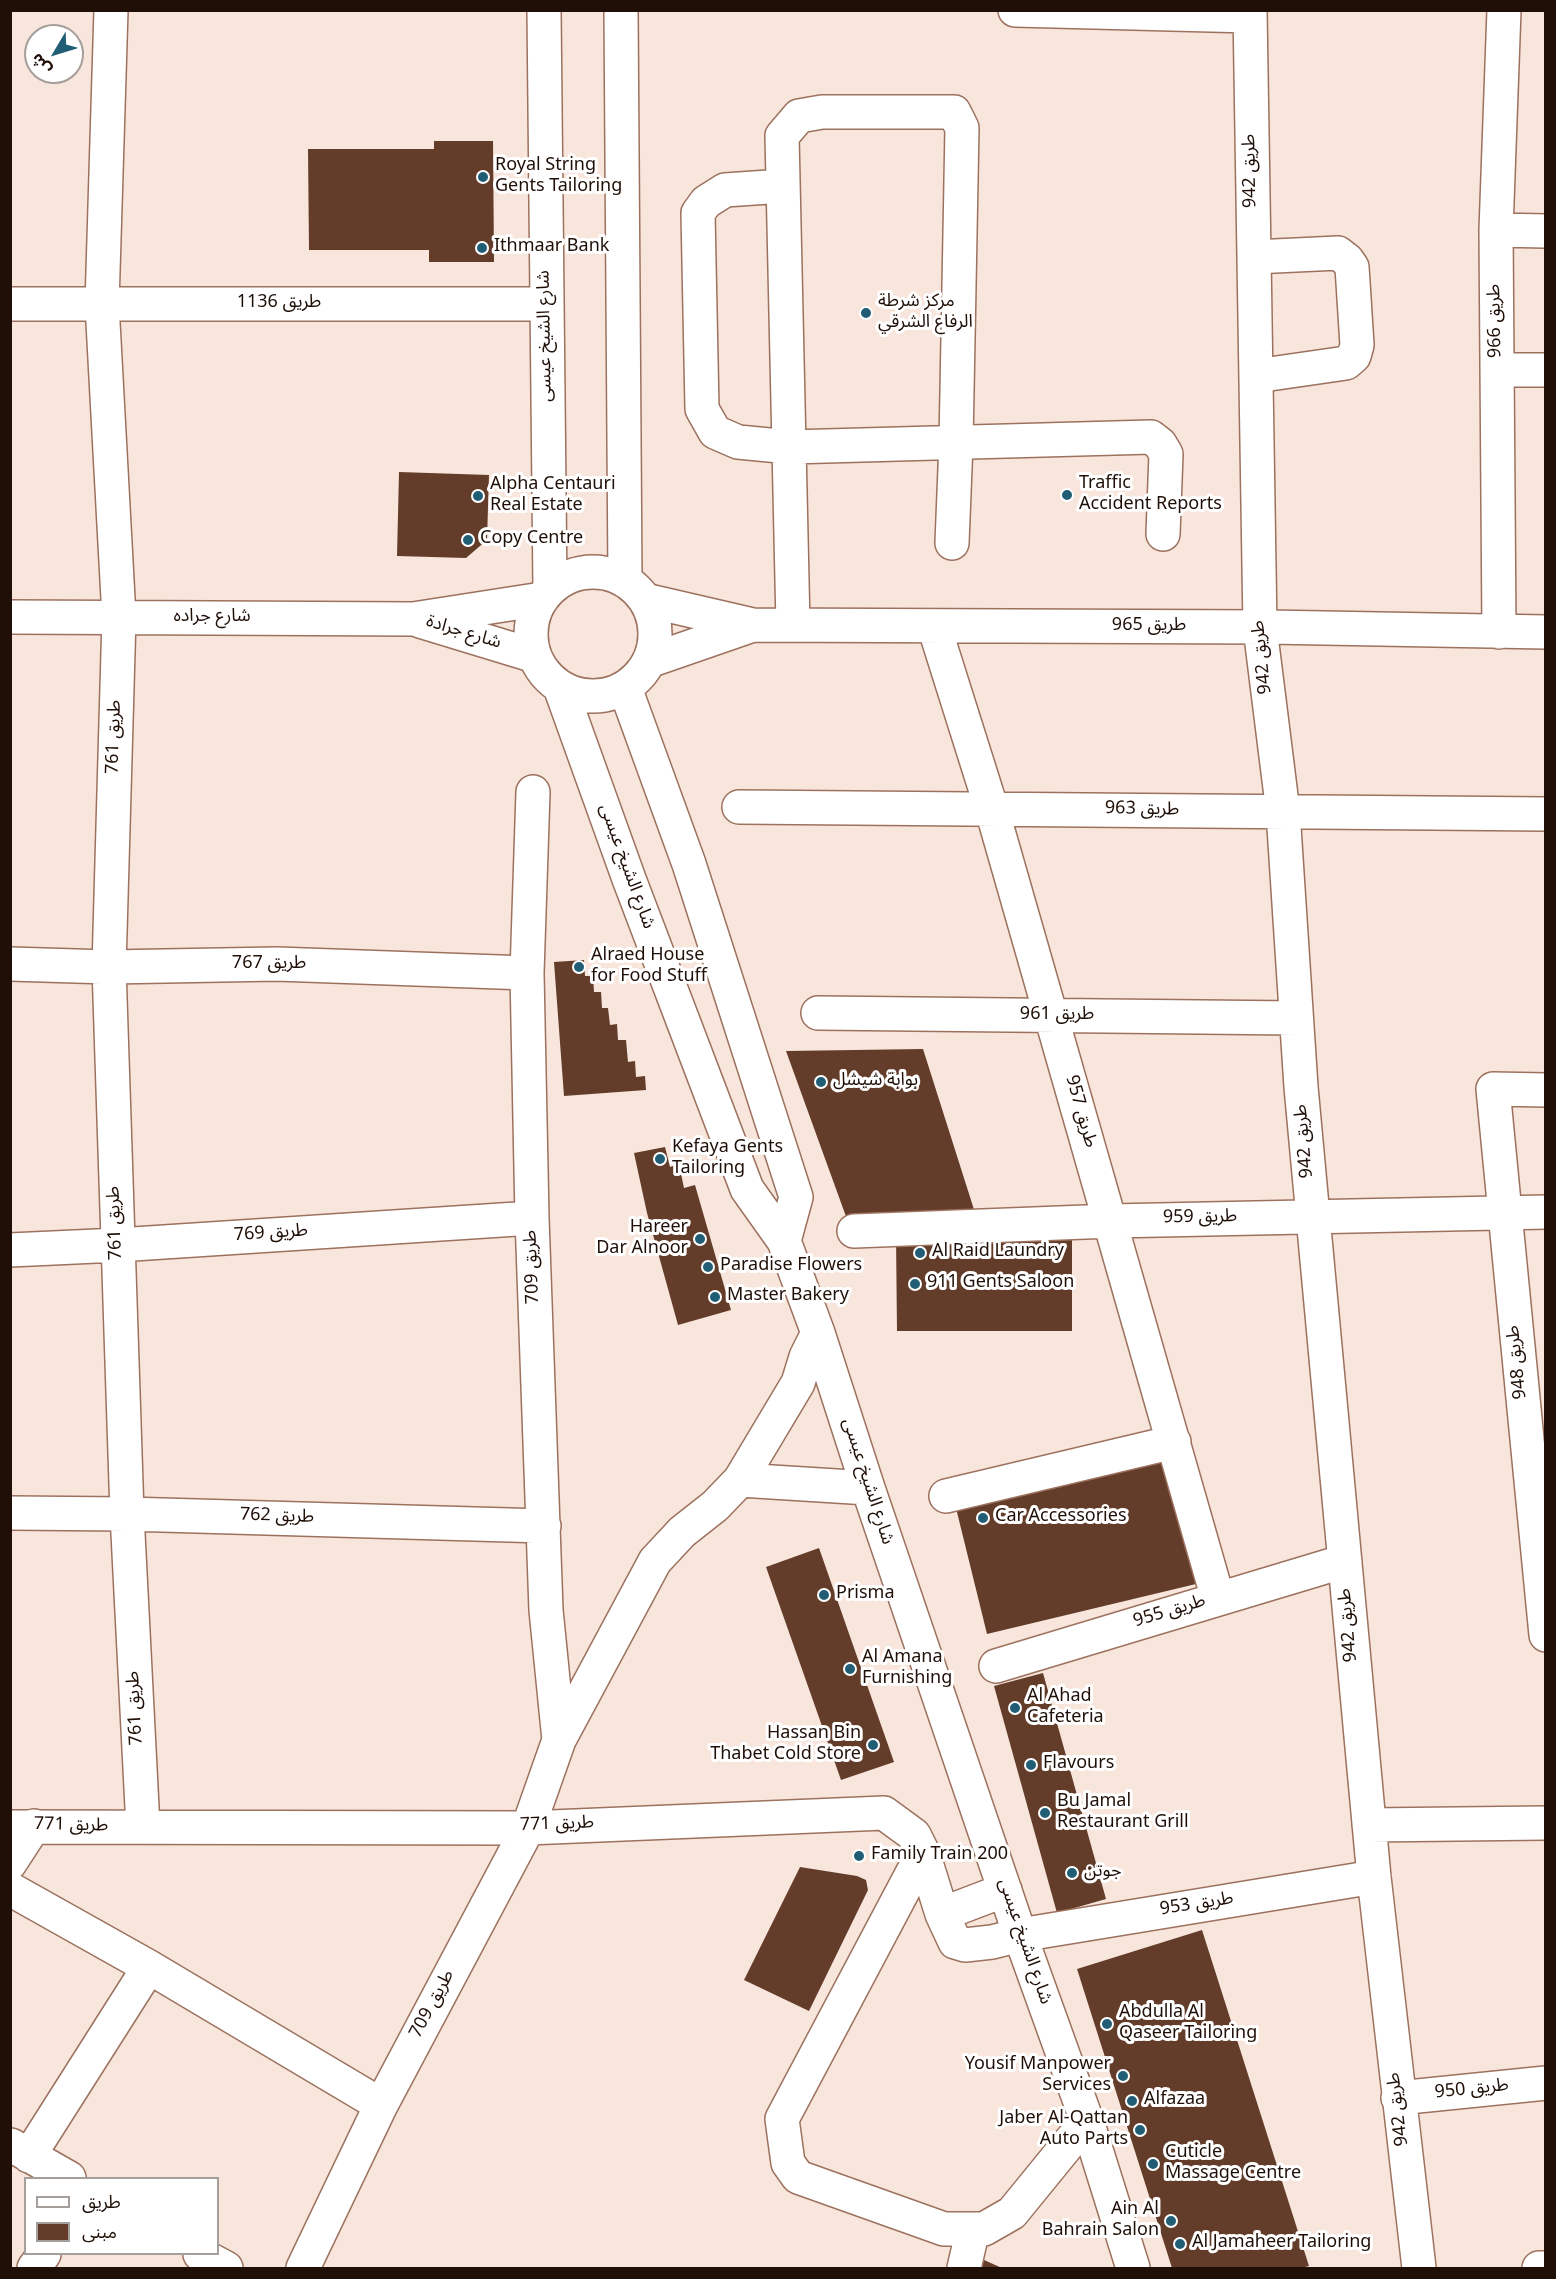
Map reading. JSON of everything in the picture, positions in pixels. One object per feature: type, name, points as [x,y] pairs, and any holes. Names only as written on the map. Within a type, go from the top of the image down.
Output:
[{"type":"street","name":"طريق 761","points":[[111,10],[102,304],[119,617],[110,967],[127,1514],[143,1827]]},
{"type":"street","name":"شارع الشيخ عيسى","points":[[544,10],[547,304],[546,594]]},
{"type":"street","points":[[621,10],[635,590]]},
{"type":"street","points":[[1015,10],[1250,13]]},
{"type":"street","name":"طريق 966","points":[[1499,632],[1496,230],[1504,10]]},
{"type":"street","name":"طريق 942","points":[[1250,13],[1260,628],[1283,812],[1296,1018],[1374,1877],[1419,2268]]},
{"type":"street","points":[[793,625],[782,136],[799,116],[822,112],[954,112],[962,128],[952,543]]},
{"type":"street","points":[[783,186],[725,190],[706,202],[698,213],[702,410],[715,432],[738,442],[790,447],[1152,437],[1166,454],[1163,534]]},
{"type":"street","points":[[1496,230],[1545,231]]},
{"type":"street","points":[[1254,256],[1338,253],[1347,260],[1352,267],[1357,345],[1354,356],[1346,363],[1256,376]]},
{"type":"street","name":"طريق 1136","points":[[10,304],[547,304]]},
{"type":"street","points":[[1497,370],[1545,370]]},
{"type":"street","points":[[586,573],[605,573],[635,590],[653,620],[655,641],[649,661],[639,676],[625,688],[609,694],[592,696],[576,694],[560,687],[545,673],[535,656],[531,636],[533,616],[546,594],[566,578],[586,573]]},
{"type":"street","name":"طريق 965","points":[[635,590],[753,625],[1545,632]]},
{"type":"street","name":"شارع جرادة","points":[[413,619],[546,594]]},
{"type":"street","name":"شارع جراده","points":[[10,617],[413,619]]},
{"type":"street","name":"شارع جرادة","points":[[413,619],[535,656]]},
{"type":"street","name":"طريق 965","points":[[649,661],[753,625]]},
{"type":"street","name":"طريق 957","points":[[934,626],[992,810],[1218,1599]]},
{"type":"street","name":"شارع الشيخ عيسى","points":[[560,687],[629,879],[747,1189],[784,1240],[818,1333],[868,1488],[1020,1935],[1087,2121],[1133,2268]]},
{"type":"street","points":[[625,688],[689,864],[796,1197],[784,1240]]},
{"type":"street","name":"طريق 709","points":[[533,792],[527,973],[532,1218],[546,1610],[559,1740]]},
{"type":"street","name":"طريق 963","points":[[739,807],[1545,814]]},
{"type":"street","name":"طريق 767","points":[[10,964],[110,967],[277,964],[527,973]]},
{"type":"street","name":"طريق 961","points":[[818,1014],[1296,1018]]},
{"type":"street","name":"طريق 948","points":[[1545,1090],[1492,1089],[1545,1635]]},
{"type":"street","name":"طريق 959","points":[[854,1231],[1111,1221],[1545,1212]]},
{"type":"street","name":"طريق 769","points":[[10,1250],[532,1218]]},
{"type":"street","name":"طريق 709","points":[[303,2268],[381,2105],[528,1828],[559,1740],[655,1561],[682,1532],[715,1506],[740,1480],[798,1383],[806,1357],[818,1333]]},
{"type":"street","points":[[946,1496],[1174,1442]]},
{"type":"street","points":[[740,1480],[868,1488]]},
{"type":"street","name":"طريق 762","points":[[10,1513],[127,1514],[544,1526]]},
{"type":"street","name":"طريق 955","points":[[996,1666],[1345,1561]]},
{"type":"street","name":"طريق 771","points":[[22,1826],[528,1828],[884,1813],[914,1835],[923,1853],[942,1914],[955,1942],[965,1945],[992,1942],[1020,1935]]},
{"type":"street","points":[[1369,1825],[1545,1823]]},
{"type":"street","points":[[10,1863],[22,1826]]},
{"type":"street","points":[[923,1853],[782,2119],[788,2163],[798,2177],[944,2229],[984,2229],[1012,2212],[1087,2121]]},
{"type":"street","name":"طريق 953","points":[[1020,1935],[1374,1877]]},
{"type":"street","points":[[10,1889],[149,1967],[381,2105]]},
{"type":"street","points":[[942,1914],[1005,1890]]},
{"type":"street","points":[[67,2177],[20,2150],[149,1967]]},
{"type":"street","name":"طريق 950","points":[[1398,2098],[1545,2083]]},
{"type":"street","points":[[964,2268],[973,2229]]},
{"type":"street","points":[[34,2268],[43,2255]]},
{"type":"street","points":[[203,2255],[226,2268]]},
{"type":"street","points":[[1539,2268],[1545,2268]]},
{"type":"building","points":[[434,141],[493,141],[494,262],[429,262],[429,250],[309,250],[308,149],[434,149]]},
{"type":"building","points":[[399,472],[489,475],[487,540],[466,558],[397,556]]},
{"type":"building","points":[[584,960],[585,976],[593,976],[594,992],[601,992],[602,1008],[608,1008],[610,1025],[617,1024],[618,1040],[626,1040],[628,1062],[635,1061],[636,1077],[645,1076],[646,1090],[564,1096],[554,962]]},
{"type":"building","points":[[923,1049],[977,1219],[848,1222],[786,1051]]},
{"type":"building","points":[[665,1147],[670,1167],[679,1164],[684,1188],[695,1185],[731,1310],[678,1325],[647,1213],[634,1153]]},
{"type":"building","points":[[896,1236],[1072,1236],[1072,1331],[897,1331]]},
{"type":"building","points":[[1164,1454],[1196,1584],[987,1634],[955,1504]]},
{"type":"building","points":[[819,1548],[894,1762],[841,1780],[766,1567]]},
{"type":"building","points":[[1043,1673],[1106,1899],[1057,1913],[994,1686]]},
{"type":"building","points":[[800,1867],[857,1876],[866,1880],[868,1890],[809,2011],[744,1980]]},
{"type":"building","points":[[1202,1930],[1309,2266],[1301,2268],[1172,2268],[1077,1969]]},
{"type":"building","points":[[984,2260],[1002,2268],[980,2268]]},
{"type":"place","name":"Royal String Gents Tailoring","points":[[483,177]]},
{"type":"place","name":"Ithmaar Bank","points":[[482,248]]},
{"type":"place","name":"مركز شرطة الرفاع الشرقي","points":[[866,313]]},
{"type":"place","name":"Traffic Accident Reports","points":[[1067,495]]},
{"type":"place","name":"Alpha Centauri Real Estate","points":[[478,496]]},
{"type":"place","name":"Copy Centre","points":[[468,540]]},
{"type":"place","name":"Alraed House for Food Stuff","points":[[579,967]]},
{"type":"place","name":"بوابة شيشل","points":[[821,1082]]},
{"type":"place","name":"Kefaya Gents Tailoring","points":[[660,1159]]},
{"type":"place","name":"Hareer Dar Alnoor","points":[[700,1239]]},
{"type":"place","name":"Al Raid Laundry","points":[[920,1253]]},
{"type":"place","name":"Paradise Flowers","points":[[708,1267]]},
{"type":"place","name":"911 Gents Saloon","points":[[915,1284]]},
{"type":"place","name":"Master Bakery","points":[[715,1297]]},
{"type":"place","name":"Car Accessories","points":[[983,1518]]},
{"type":"place","name":"Prisma","points":[[824,1595]]},
{"type":"place","name":"Al Amana Furnishing","points":[[850,1669]]},
{"type":"place","name":"Al Ahad Cafeteria","points":[[1015,1708]]},
{"type":"place","name":"Hassan Bin Thabet Cold Store","points":[[873,1745]]},
{"type":"place","name":"Flavours","points":[[1031,1765]]},
{"type":"place","name":"Bu Jamal Restaurant Grill","points":[[1045,1813]]},
{"type":"place","name":"Family Train 200","points":[[859,1856]]},
{"type":"place","name":"جوتن","points":[[1072,1873]]},
{"type":"place","name":"Abdulla Al Qaseer Tailoring","points":[[1107,2024]]},
{"type":"place","name":"Yousif Manpower Services","points":[[1123,2076]]},
{"type":"place","name":"Alfazaa","points":[[1132,2101]]},
{"type":"place","name":"Jaber Al-Qattan Auto Parts","points":[[1140,2130]]},
{"type":"place","name":"Cuticle Massage Centre","points":[[1153,2164]]},
{"type":"place","name":"Ain Al Bahrain Salon","points":[[1171,2221]]},
{"type":"place","name":"Al Jamaheer Tailoring","points":[[1180,2244]]}]
